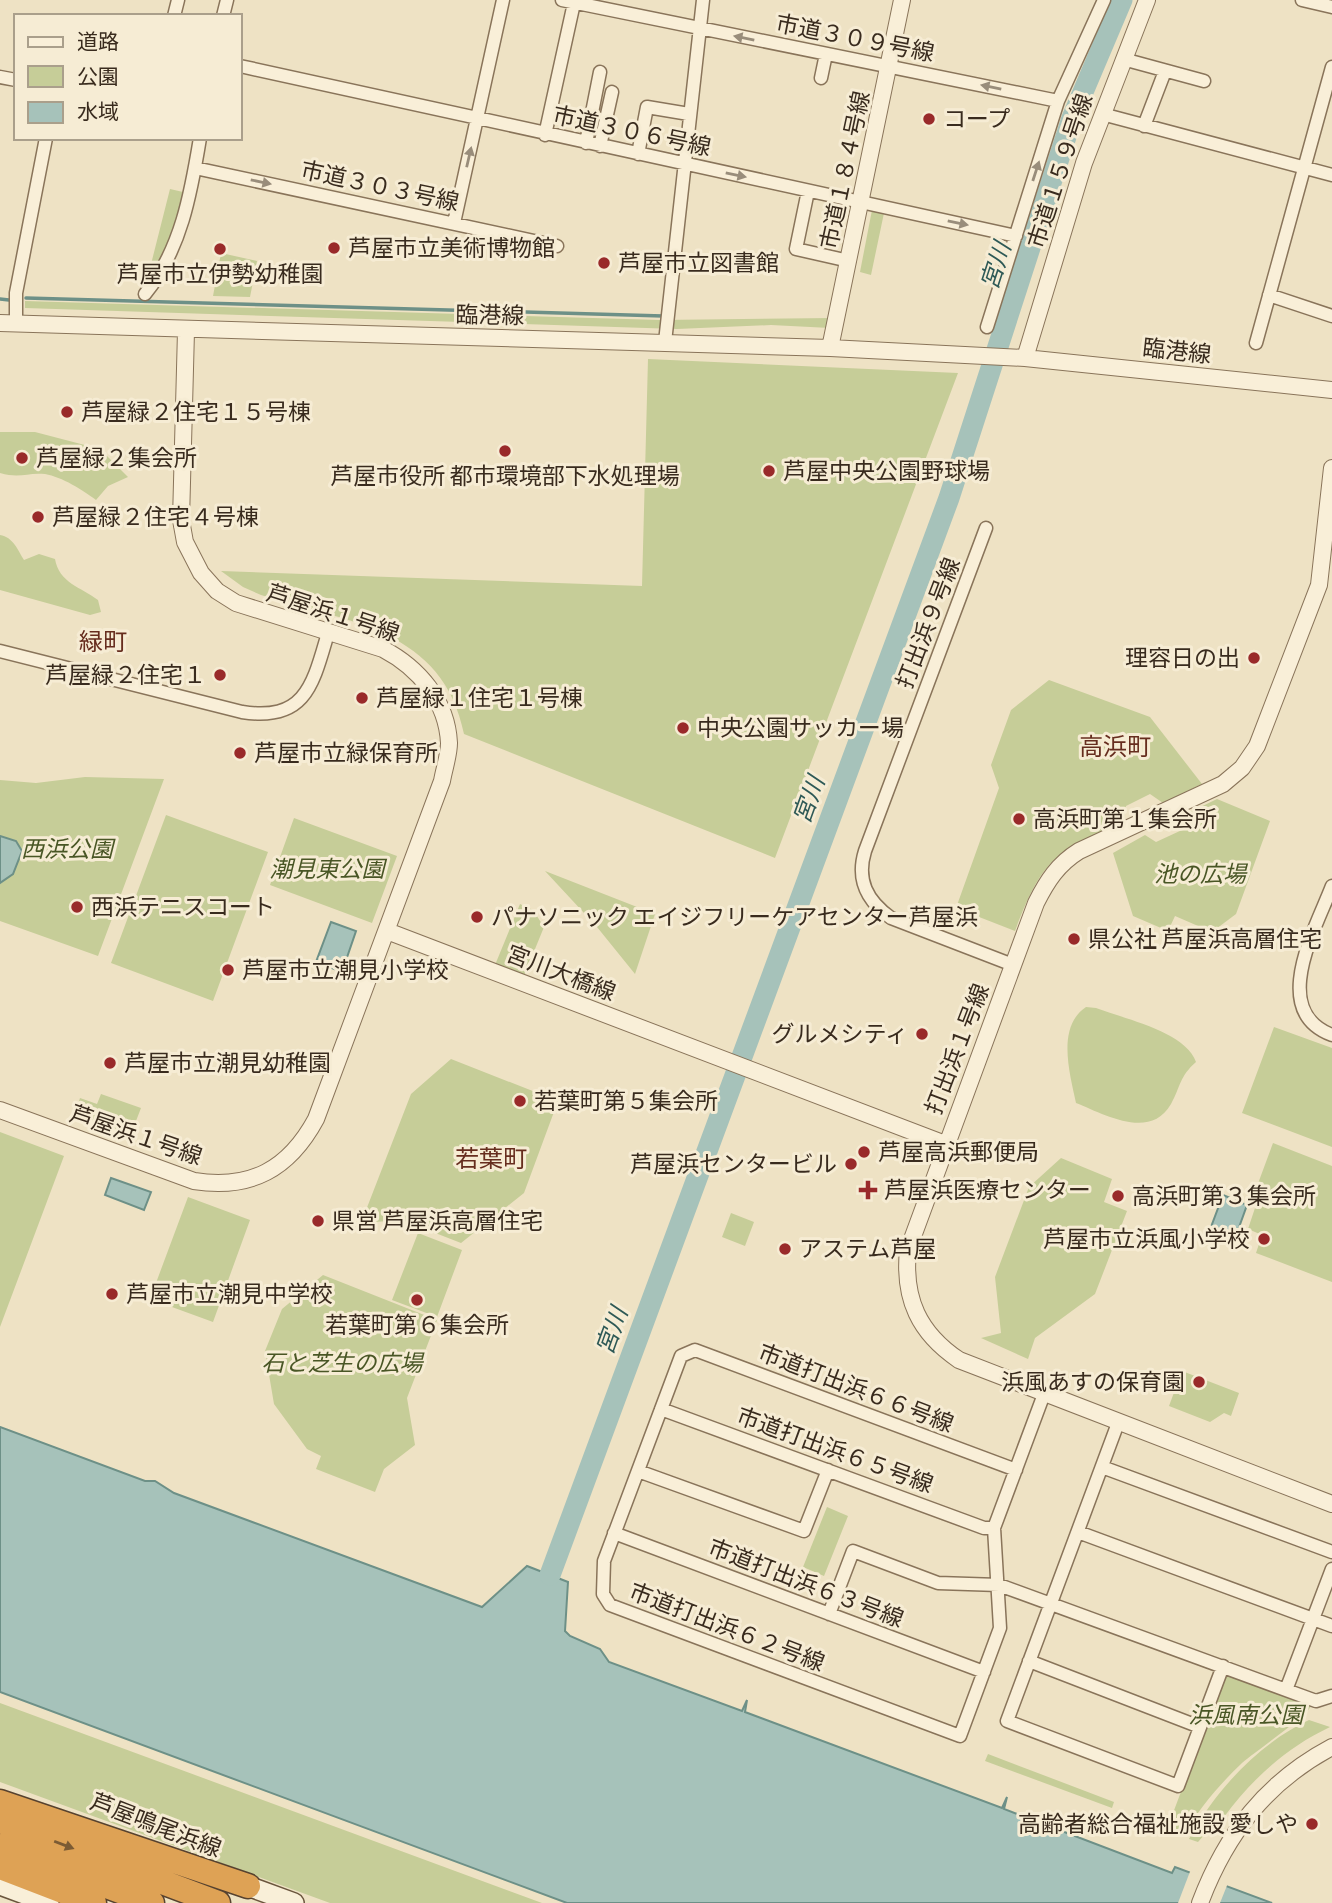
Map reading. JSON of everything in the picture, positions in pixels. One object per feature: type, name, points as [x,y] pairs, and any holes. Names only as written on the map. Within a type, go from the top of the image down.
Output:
[{"type":"highway","points":[[0,1802],[248,1886]]},
{"type":"highway","points":[[0,1821],[218,1903]]},
{"type":"highway","points":[[0,1846],[152,1903]]},
{"type":"highway","points":[[0,1867],[94,1903]]},
{"type":"main road","name":"芦屋鳴尾浜線","points":[[0,1792],[294,1903]]},
{"type":"main road","points":[[0,1885],[49,1903]]},
{"type":"street","points":[[454,223],[503,0]]},
{"type":"street","points":[[665,342],[703,0]]},
{"type":"street","name":"市道１８４号線","points":[[830,348],[902,0]]},
{"type":"street","points":[[987,327],[1058,101],[1104,0]]},
{"type":"street","name":"市道１５９号線","points":[[1021,358],[1101,114],[1147,0]]},
{"type":"street","points":[[1302,0],[1332,7]]},
{"type":"street","points":[[545,135],[568,1]]},
{"type":"street","name":"市道３０９号線","points":[[568,1],[1058,101]]},
{"type":"street","points":[[821,78],[826,54]]},
{"type":"street","points":[[1123,59],[1204,81]]},
{"type":"street","name":"市道３０６号線","points":[[242,66],[586,144],[1016,236]]},
{"type":"street","points":[[1256,343],[1332,67]]},
{"type":"street","points":[[1144,126],[1165,71]]},
{"type":"street","points":[[586,144],[600,72]]},
{"type":"street","points":[[600,146],[612,92]]},
{"type":"street","points":[[638,154],[647,107],[689,114]]},
{"type":"street","points":[[1101,114],[1332,175]]},
{"type":"street","points":[[8,324],[46,140]]},
{"type":"street","points":[[145,294],[170,257],[195,168],[200,140]]},
{"type":"street","name":"市道３０３号線","points":[[195,168],[557,246]]},
{"type":"street","points":[[808,191],[796,249],[849,261]]},
{"type":"street","points":[[1269,295],[1332,316]]},
{"type":"street","name":"臨港線","points":[[8,324],[830,348],[1021,358],[1332,390]]},
{"type":"street","name":"芦屋浜１号線","points":[[0,1110],[194,1181],[229,1183],[268,1172],[287,1160],[316,1119],[442,781],[449,745],[439,702],[403,660],[383,649],[236,603],[217,590],[192,558],[181,520],[186,331]]},
{"type":"street","name":"打出浜１号線","points":[[1332,468],[1325,587],[1262,735],[1242,768],[1223,784],[1079,851],[1061,864],[1049,878],[1036,903],[945,1144],[908,1250],[907,1281],[913,1305],[929,1336],[943,1350],[975,1368],[1332,1504]]},
{"type":"street","name":"打出浜９号線","points":[[986,528],[865,850],[861,876],[875,906],[891,918],[1013,965]]},
{"type":"street","points":[[0,651],[243,712],[272,714],[291,708],[312,686],[328,633]]},
{"type":"street","points":[[1332,886],[1300,970],[1298,988],[1301,1004],[1309,1019],[1332,1035]]},
{"type":"street","name":"宮川大橋線","points":[[387,931],[945,1144]]},
{"type":"street","name":"市道打出浜６６号線","points":[[681,1356],[695,1350],[1016,1471]]},
{"type":"street","name":"市道打出浜６２号線","points":[[681,1356],[604,1561],[603,1594],[610,1605],[960,1736],[984,1672]]},
{"type":"street","points":[[984,1672],[1000,1628],[994,1528],[1044,1395]]},
{"type":"street","name":"市道打出浜６５号線","points":[[661,1409],[984,1528],[994,1528]]},
{"type":"street","points":[[1118,1423],[1007,1721],[1178,1786],[1223,1666]]},
{"type":"street","points":[[1102,1467],[1332,1552]]},
{"type":"street","points":[[638,1471],[804,1531],[828,1471]]},
{"type":"street","points":[[1078,1532],[1332,1626]]},
{"type":"street","name":"市道打出浜６３号線","points":[[614,1534],[984,1672]]},
{"type":"street","points":[[829,1614],[853,1551],[938,1583],[999,1585],[1316,1701],[1332,1696]]},
{"type":"street","points":[[1286,1690],[1332,1569]]},
{"type":"street","points":[[1029,1661],[1200,1727]]},
{"type":"street","points":[[1200,1903],[1217,1860],[1236,1829],[1273,1787],[1303,1763],[1332,1747]]},
{"type":"green space","points":[[170,189],[183,192],[168,252],[146,284]]},
{"type":"green space","points":[[872,210],[884,213],[871,275],[860,272]]},
{"type":"green space","points":[[221,253],[257,261],[250,297],[213,296]]},
{"type":"green space","points":[[25,301],[660,320],[833,318],[830,328],[771,325],[677,329],[25,308]]},
{"type":"green space","points":[[648,359],[958,373],[775,858],[464,734],[453,699],[436,672],[413,651],[387,635],[358,623],[261,595],[243,587],[221,571],[642,586]]},
{"type":"green space","points":[[0,432],[35,432],[100,449],[128,477],[108,486],[96,500],[72,484],[45,474],[0,473]]},
{"type":"green space","points":[[0,535],[12,541],[24,560],[39,554],[55,559],[57,567],[66,579],[98,600],[101,612],[90,615],[0,590]]},
{"type":"green space","points":[[1049,680],[1150,717],[1202,784],[1163,803],[1150,794],[1126,806],[1124,821],[1067,850],[1044,871],[1015,931],[956,908],[999,788],[991,765],[1011,710]]},
{"type":"green space","name":"西浜公園","points":[[85,777],[164,779],[98,956],[0,921],[0,780],[36,783]]},
{"type":"green space","name":"池の広場","points":[[1217,799],[1270,821],[1236,914],[1212,932],[1175,916],[1168,931],[1133,916],[1113,853],[1145,835],[1156,842],[1182,830],[1182,816]]},
{"type":"green space","points":[[166,815],[268,852],[213,1001],[111,963]]},
{"type":"green space","name":"潮見東公園","points":[[294,818],[397,856],[372,923],[270,885]]},
{"type":"green space","points":[[545,871],[655,914],[635,974],[597,927]]},
{"type":"green space","points":[[520,904],[533,910],[544,927],[524,976],[495,965]]},
{"type":"green space","points":[[1086,1007],[1153,1028],[1180,1042],[1190,1052],[1196,1062],[1183,1077],[1171,1104],[1162,1115],[1151,1121],[1126,1122],[1076,1103],[1067,1052],[1068,1039],[1071,1026]]},
{"type":"green space","points":[[1274,1027],[1332,1048],[1332,1147],[1242,1113]]},
{"type":"green space","points":[[451,1059],[558,1101],[524,1193],[461,1243],[402,1220],[361,1223],[411,1094]]},
{"type":"green space","points":[[101,1094],[141,1108],[131,1134],[75,1114],[80,1098],[97,1104]]},
{"type":"green space","points":[[0,1132],[64,1156],[0,1327]]},
{"type":"green space","points":[[1273,1143],[1332,1166],[1332,1282],[1256,1253],[1262,1235],[1248,1229],[1258,1199],[1253,1197]]},
{"type":"green space","points":[[1061,1158],[1112,1179],[1104,1202],[1127,1211],[1095,1294],[1035,1338],[1028,1359],[981,1338],[1001,1333],[995,1277],[1029,1187]]},
{"type":"green space","points":[[188,1197],[250,1220],[213,1322],[150,1299]]},
{"type":"green space","points":[[731,1213],[754,1222],[745,1246],[722,1237]]},
{"type":"green space","points":[[418,1233],[462,1250],[437,1317],[392,1300]]},
{"type":"green space","name":"石と芝生の広場","points":[[323,1275],[437,1320],[407,1398],[415,1445],[384,1469],[375,1492],[316,1469],[321,1456],[307,1449],[274,1404],[265,1351],[282,1309]]},
{"type":"green space","points":[[1182,1371],[1239,1393],[1231,1416],[1224,1413],[1210,1422],[1169,1406]]},
{"type":"green space","points":[[827,1507],[848,1516],[824,1576],[803,1567]]},
{"type":"green space","name":"浜風南公園","points":[[1226,1672],[1313,1703],[1302,1716],[1234,1771],[1203,1807],[1184,1836],[1167,1829]]},
{"type":"green space","points":[[0,1703],[542,1903],[330,1903],[0,1782]]},
{"type":"green space","points":[[1309,1720],[1330,1727],[1299,1744],[1271,1765],[1198,1842],[1189,1839],[1212,1803],[1240,1770],[1273,1742]]},
{"type":"green space","points":[[988,1754],[1114,1802],[1112,1808],[985,1761]]},
{"type":"water","points":[[0,836],[16,841],[22,851],[13,874],[0,883]]},
{"type":"water","points":[[331,922],[356,931],[342,972],[316,962]]},
{"type":"water","points":[[111,1178],[151,1192],[144,1210],[105,1195]]},
{"type":"water","points":[[1223,1195],[1247,1205],[1233,1244],[1208,1235]]},
{"type":"water","points":[[0,1427],[145,1481],[155,1481],[174,1493],[482,1607],[527,1566],[568,1582],[565,1631],[570,1636],[600,1649],[609,1662],[742,1711],[747,1700],[745,1712],[1002,1808],[1007,1797],[1004,1809],[1172,1873],[1175,1867],[1272,1903],[567,1903],[0,1692]]},
{"type":"pier","points":[[1191,1869],[1228,1883],[1220,1903],[1178,1903]]},
{"type":"waterway","name":"宮川","points":[[550,1575],[949,498],[1072,118],[1122,0]]},
{"type":"waterway","points":[[26,298],[663,316]]},
{"type":"waterway","points":[[0,299],[9,300]]},
{"type":"place","name":"コープ","points":[[929,119]]},
{"type":"place","name":"芦屋市立美術博物館","points":[[334,248]]},
{"type":"place","name":"芦屋市立伊勢幼稚園","points":[[220,249]]},
{"type":"place","name":"芦屋市立図書館","points":[[604,263]]},
{"type":"place","name":"芦屋緑２住宅１５号棟","points":[[67,412]]},
{"type":"place","name":"芦屋市役所 都市環境部下水処理場","points":[[505,451]]},
{"type":"place","name":"芦屋緑２集会所","points":[[22,458]]},
{"type":"place","name":"芦屋中央公園野球場","points":[[769,471]]},
{"type":"place","name":"芦屋緑２住宅４号棟","points":[[38,517]]},
{"type":"place","name":"理容日の出","points":[[1254,658]]},
{"type":"place","name":"芦屋緑２住宅１","points":[[220,675]]},
{"type":"place","name":"芦屋緑１住宅１号棟","points":[[362,698]]},
{"type":"place","name":"中央公園サッカー場","points":[[683,728]]},
{"type":"place","name":"芦屋市立緑保育所","points":[[240,753]]},
{"type":"place","name":"高浜町第１集会所","points":[[1019,819]]},
{"type":"place","name":"西浜テニスコート","points":[[77,907]]},
{"type":"place","name":"パナソニック エイジフリーケアセンター芦屋浜","points":[[477,917]]},
{"type":"place","name":"県公社 芦屋浜高層住宅","points":[[1074,939]]},
{"type":"place","name":"芦屋市立潮見小学校","points":[[228,970]]},
{"type":"place","name":"グルメシティ","points":[[922,1034]]},
{"type":"place","name":"芦屋市立潮見幼稚園","points":[[110,1063]]},
{"type":"place","name":"若葉町第５集会所","points":[[520,1101]]},
{"type":"place","name":"芦屋高浜郵便局","points":[[864,1152]]},
{"type":"place","name":"芦屋浜センタービル","points":[[851,1164]]},
{"type":"place","name":"芦屋浜医療センター","points":[[868,1190]]},
{"type":"place","name":"高浜町第３集会所","points":[[1118,1196]]},
{"type":"place","name":"県営 芦屋浜高層住宅","points":[[318,1221]]},
{"type":"place","name":"芦屋市立浜風小学校","points":[[1264,1239]]},
{"type":"place","name":"アステム芦屋","points":[[785,1249]]},
{"type":"place","name":"芦屋市立潮見中学校","points":[[112,1294]]},
{"type":"place","name":"若葉町第６集会所","points":[[417,1300]]},
{"type":"place","name":"浜風あすの保育園","points":[[1199,1382]]},
{"type":"place","name":"高齢者総合福祉施設 愛しや","points":[[1312,1824]]},
{"type":"district","name":"緑町","points":[[103,642]]},
{"type":"district","name":"高浜町","points":[[1115,747]]},
{"type":"district","name":"若葉町","points":[[491,1159]]}]
